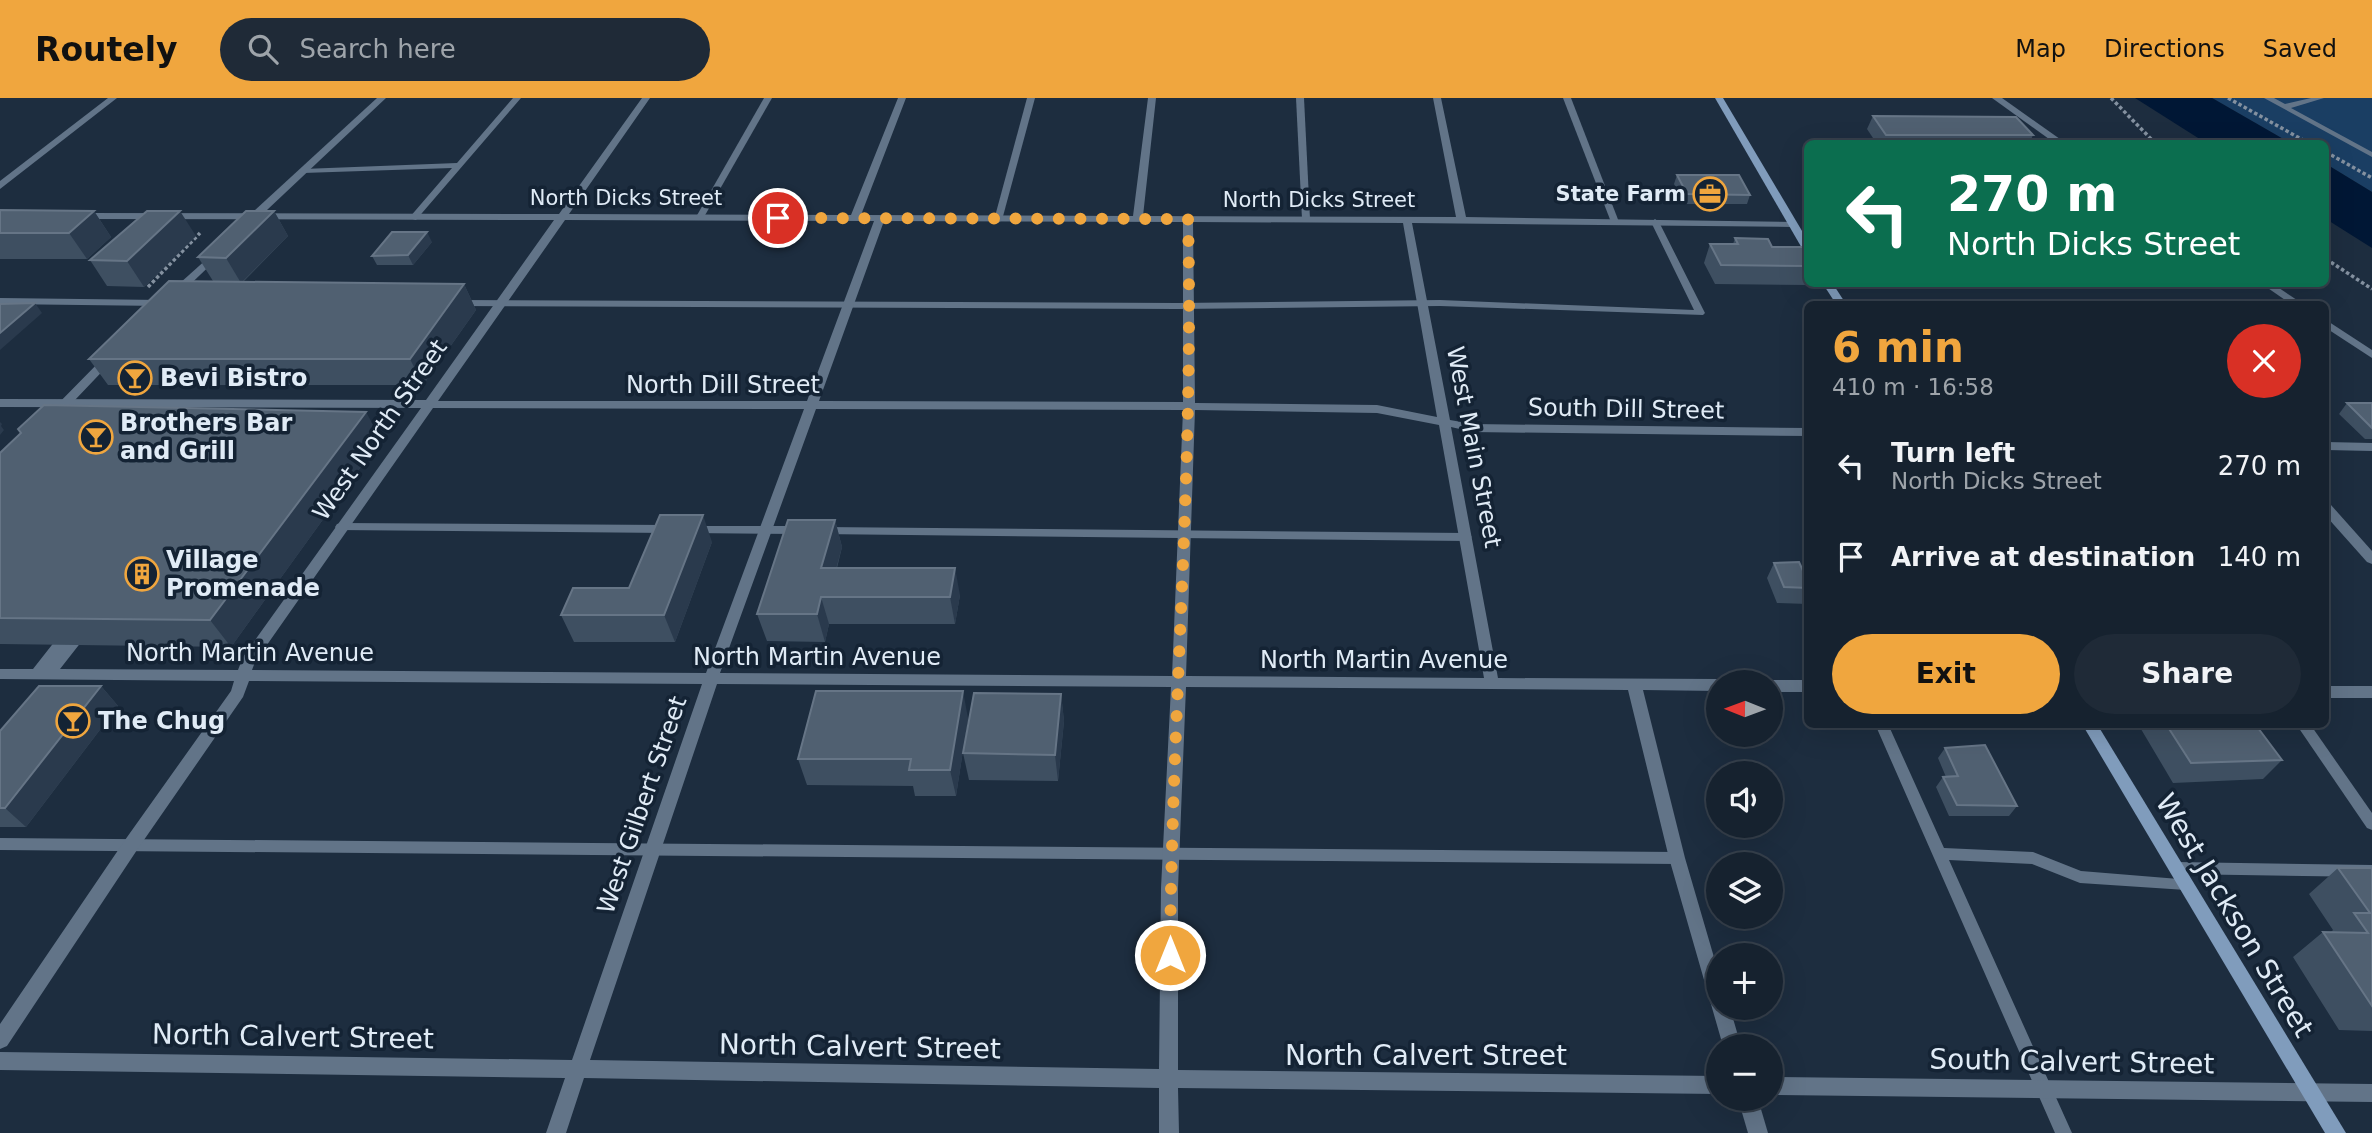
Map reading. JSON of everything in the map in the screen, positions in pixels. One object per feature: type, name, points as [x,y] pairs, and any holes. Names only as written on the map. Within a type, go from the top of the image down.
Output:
[{"type":"main road","points":[[1719,98],[1804,244]]},
{"type":"main road","name":"West Jackson Street","points":[[2091,728],[2336,1133]]},
{"type":"street","points":[[0,186],[113,98]]},
{"type":"street","points":[[234,235],[382,98]]},
{"type":"street","name":"West North Street","points":[[0,1040],[131,845],[238,693],[248,661],[646,98]]},
{"type":"street","points":[[855,218],[902,98]]},
{"type":"street","points":[[1138,218],[1152,98]]},
{"type":"street","points":[[1437,98],[1462,220]]},
{"type":"street","points":[[1996,98],[2057,140]]},
{"type":"street","name":"North Dicks Street","points":[[68,216],[998,220],[1138,218],[1792,224]]},
{"type":"street","name":"West Gilbert Street","points":[[556,1133],[711,679],[880,219]]},
{"type":"street","points":[[1169,1133],[1171,854],[1181,681],[1189,406],[1191,305],[1188,219]]},
{"type":"street","name":"West Main Street","points":[[1407,220],[1492,684]]},
{"type":"street","points":[[155,312],[225,245]]},
{"type":"street","points":[[2272,287],[2293,301]]},
{"type":"street","points":[[2329,325],[2372,355]]},
{"type":"street","points":[[44,424],[116,351]]},
{"type":"street","name":"North Dill Street","points":[[0,403],[1189,406],[1377,409],[1444,423]]},
{"type":"street","name":"South Dill Street","points":[[1444,423],[1473,428],[1804,432]]},
{"type":"street","points":[[2329,446],[2372,447]]},
{"type":"street","points":[[2329,511],[2372,559]]},
{"type":"street","points":[[42,674],[86,620]]},
{"type":"street","name":"North Martin Avenue","points":[[0,674],[1706,685]]},
{"type":"street","points":[[1634,684],[1677,858],[1706,958]]},
{"type":"street","points":[[1783,686],[1804,686]]},
{"type":"street","points":[[2329,692],[2372,692]]},
{"type":"street","name":"North Calvert Street","points":[[0,1061],[577,1068],[1169,1081],[1706,1085]]},
{"type":"street","name":"South Calvert Street","points":[[1783,1086],[2372,1093]]},
{"type":"street","points":[[1752,1111],[1758,1133]]},
{"type":"lane","points":[[413,218],[517,98]]},
{"type":"lane","points":[[700,217],[768,98]]},
{"type":"lane","points":[[998,220],[1031,98]]},
{"type":"lane","points":[[1300,98],[1306,219]]},
{"type":"lane","points":[[1567,98],[1615,222]]},
{"type":"lane","points":[[2268,98],[2372,155]]},
{"type":"lane","points":[[2284,107],[2320,98]]},
{"type":"lane","points":[[303,171],[459,165]]},
{"type":"lane","points":[[450,303],[1422,304],[1700,313],[1655,222]]},
{"type":"lane","points":[[0,301],[185,302]]},
{"type":"lane","points":[[341,527],[1466,537]]},
{"type":"lane","points":[[1883,728],[2064,1133]]},
{"type":"lane","points":[[2305,728],[2372,824]]},
{"type":"lane","points":[[0,844],[1677,858]]},
{"type":"lane","points":[[1939,854],[2034,858],[2080,877],[2186,884]]},
{"type":"lane","points":[[2176,868],[2372,871]]},
{"type":"path","points":[[2111,98],[2152,140]]},
{"type":"path","points":[[2228,98],[2303,140]]},
{"type":"path","points":[[2329,154],[2372,178]]},
{"type":"path","points":[[148,287],[203,234],[193,233]]},
{"type":"path","points":[[2329,261],[2372,289]]},
{"type":"shaded area","points":[[2135,98],[2212,98],[2285,140],[2201,140]]},
{"type":"shaded area","points":[[2212,98],[2372,98],[2372,192],[2329,166],[2329,140],[2285,140]]},
{"type":"shaded area","points":[[2329,166],[2372,192],[2372,248],[2329,221]]},
{"type":"building","points":[[1873,116],[2016,117],[2033,135],[1886,135]]},
{"type":"building","points":[[1677,175],[1739,175],[1750,195],[1687,194]]},
{"type":"building","points":[[0,210],[94,211],[69,233],[0,233]]},
{"type":"building","points":[[147,211],[180,211],[127,261],[90,260]]},
{"type":"building","points":[[246,211],[274,211],[226,258],[198,257]]},
{"type":"building","points":[[392,232],[427,232],[408,255],[372,256]]},
{"type":"building","points":[[1735,238],[1768,239],[1772,247],[1804,247],[1804,266],[1721,265],[1710,244],[1738,244]]},
{"type":"building","points":[[169,281],[464,284],[410,359],[89,359]]},
{"type":"building","points":[[35,303],[0,333],[0,304]]},
{"type":"building","points":[[2347,403],[2372,403],[2372,428]]},
{"type":"building","name":"Village Promenade","points":[[44,405],[366,412],[210,620],[0,618],[0,453],[21,433],[18,429]]},
{"type":"building","points":[[660,515],[703,515],[664,615],[561,615],[573,588],[629,588]]},
{"type":"building","points":[[788,520],[835,520],[821,568],[955,568],[950,597],[821,597],[817,614],[757,614]]},
{"type":"building","points":[[1799,562],[1804,573],[1804,588],[1784,587],[1774,563]]},
{"type":"building","points":[[39,686],[101,686],[5,808],[0,808],[0,731]]},
{"type":"building","points":[[816,691],[963,691],[950,770],[909,770],[911,759],[798,759]]},
{"type":"building","points":[[974,693],[1061,694],[1055,755],[963,753]]},
{"type":"building","points":[[2169,728],[2258,728],[2282,760],[2191,763]]},
{"type":"building","points":[[1985,745],[2017,806],[1957,805],[1943,777],[1958,776],[1945,748]]},
{"type":"building","points":[[2338,868],[2372,868],[2372,1006],[2323,932],[2368,933],[2354,913],[2370,913]]},
{"type":"place","name":"State Farm","points":[[1710,194]]},
{"type":"place","name":"Bevi Bistro","points":[[135,378]]},
{"type":"place","name":"Brothers Bar and Grill","points":[[96,437]]},
{"type":"place","name":"Village Promenade","points":[[142,574]]},
{"type":"place","name":"The Chug","points":[[73,721]]},
{"type":"route","points":[[778,218],[1188,219],[1191,305],[1189,406],[1181,681],[1171,854],[1170,955]]}]
